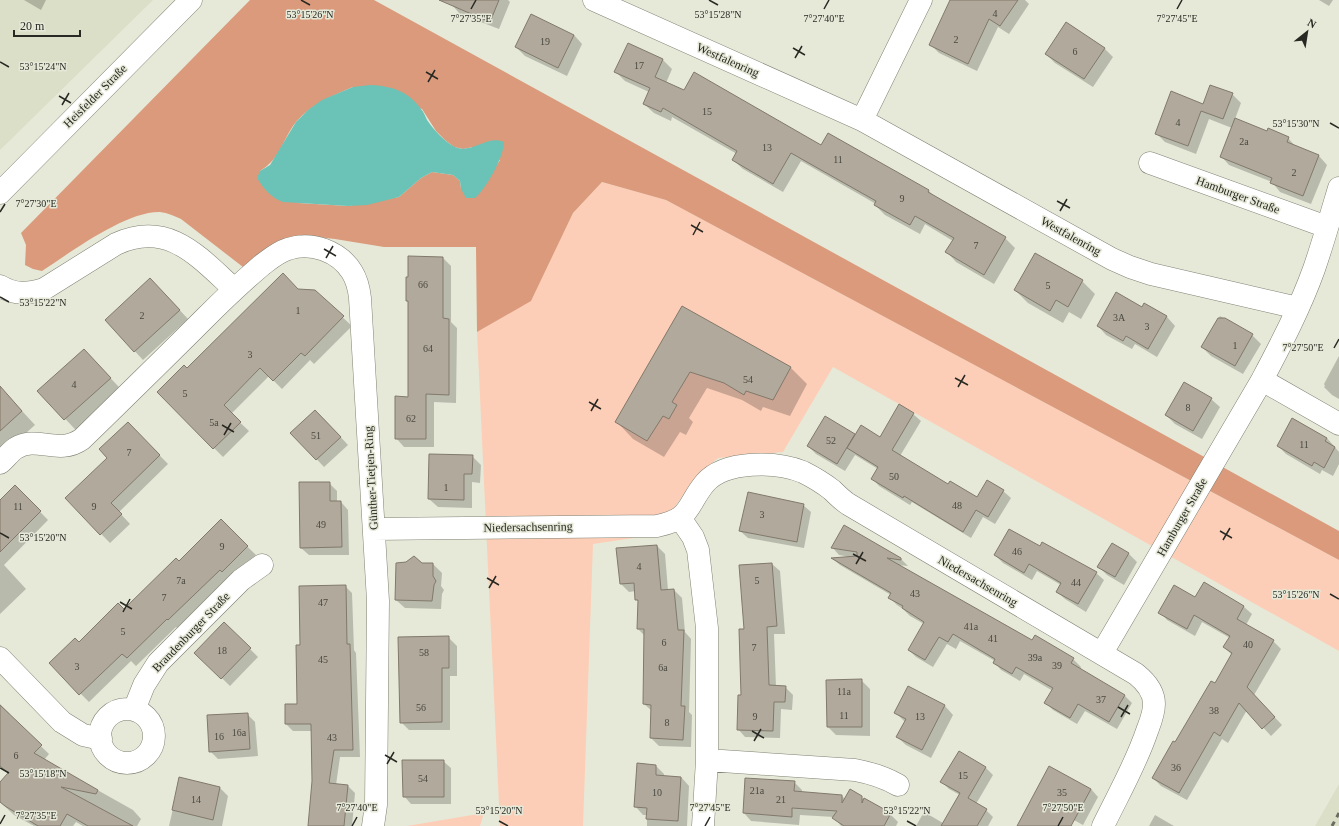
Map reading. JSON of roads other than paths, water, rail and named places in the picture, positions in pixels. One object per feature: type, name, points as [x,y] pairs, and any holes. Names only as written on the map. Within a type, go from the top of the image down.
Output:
[{"type":"street","name":"Heisfelder Straße","points":[[0,193],[192,0]]},
{"type":"street","name":"Westfalenring","points":[[594,0],[862,120],[1112,259],[1130,267],[1151,274],[1298,308]]},
{"type":"street","points":[[862,120],[921,0]]},
{"type":"street","name":"Hamburger Straße","points":[[1150,163],[1327,227]]},
{"type":"street","name":"Hamburger Straße","points":[[1102,653],[1262,380],[1280,346],[1314,269],[1339,188]]},
{"type":"street","points":[[0,286],[20,293],[32,292],[44,288],[127,238],[154,236],[168,239],[179,244],[213,270],[234,289]]},
{"type":"street","name":"Günther-Tietjen-Ring","points":[[0,464],[15,449],[21,446],[38,444],[62,447],[76,443],[82,439],[234,289],[277,254],[288,249],[310,247],[321,249],[335,255],[343,262],[352,272],[358,285],[360,298],[378,601],[376,805],[373,826]]},
{"type":"street","points":[[1262,380],[1339,424]]},
{"type":"street","name":"Niedersachsenring","points":[[374,529],[657,526],[671,524],[686,512],[705,483],[721,471],[734,467],[754,465],[780,465],[791,467],[825,485],[848,504],[1102,653],[1145,681],[1150,689],[1154,705],[1153,715],[1142,746],[1103,826]]},
{"type":"street","points":[[680,518],[694,537],[698,550],[707,628],[707,760],[703,826]]},
{"type":"street","name":"Brandenburger Straße","points":[[134,710],[144,684],[158,663],[241,580],[262,565]]},
{"type":"street","points":[[0,658],[62,722],[83,735],[101,739]]},
{"type":"street","points":[[124,709],[142,713],[148,719],[154,734],[150,750],[145,756],[130,762],[122,762],[107,754],[101,739],[102,728],[106,719],[114,712],[124,709]]},
{"type":"street","points":[[707,760],[855,770],[885,778],[898,786]]},
{"type":"water","points":[[370,85],[392,88],[411,98],[422,110],[427,120],[436,131],[453,146],[466,148],[491,141],[498,140],[504,142],[501,156],[494,172],[484,188],[475,198],[466,198],[461,189],[460,181],[453,175],[432,172],[421,178],[399,197],[367,205],[348,206],[283,202],[274,198],[262,186],[257,178],[260,171],[270,165],[296,122],[308,110],[322,100],[353,87]]},
{"type":"railway","points":[[1332,826],[1339,813]]}]
